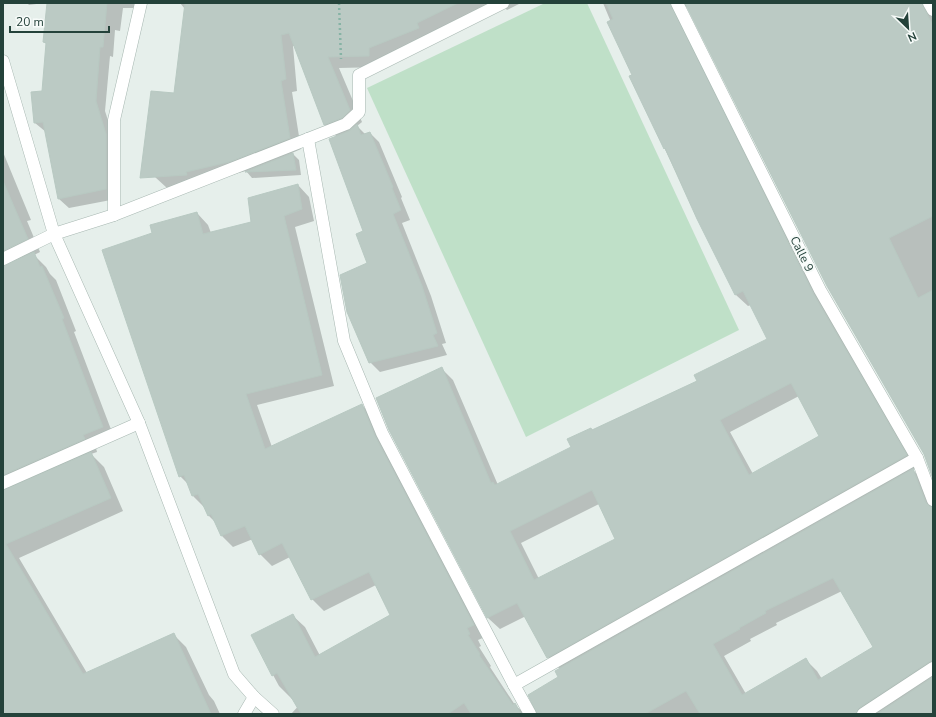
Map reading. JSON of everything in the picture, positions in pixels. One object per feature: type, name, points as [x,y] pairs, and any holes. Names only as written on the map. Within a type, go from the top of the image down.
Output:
[{"type":"street","points":[[114,215],[114,120],[141,3]]},
{"type":"street","points":[[3,259],[54,234],[114,215],[346,124],[359,112],[359,75],[503,3]]},
{"type":"street","name":"Calle 9","points":[[678,3],[820,290],[917,458],[933,500]]},
{"type":"street","points":[[929,3],[933,10]]},
{"type":"street","points":[[3,61],[54,234],[139,423],[234,674],[254,697],[273,714]]},
{"type":"street","points":[[308,139],[344,341],[382,434],[530,714]]},
{"type":"street","points":[[3,483],[139,423]]},
{"type":"street","points":[[514,685],[917,458]]},
{"type":"street","points":[[863,714],[933,668]]},
{"type":"street","points":[[244,714],[254,697]]},
{"type":"path","points":[[339,3],[341,59],[359,75]]},
{"type":"green space","points":[[545,3],[587,3],[739,330],[526,437],[367,88]]},
{"type":"building","points":[[47,3],[107,3],[103,47],[100,47],[96,101],[106,134],[106,189],[58,199],[43,122],[34,123],[31,92],[42,91],[46,43],[43,42]]},
{"type":"building","points":[[185,3],[458,3],[417,23],[419,28],[369,48],[369,56],[328,57],[350,110],[342,118],[324,125],[289,33],[281,35],[286,79],[281,81],[290,138],[229,162],[186,172],[187,175],[140,178],[151,91],[174,93]]},
{"type":"building","points":[[606,3],[670,3],[813,293],[907,455],[547,658],[517,603],[487,618],[389,430],[376,398],[442,367],[491,483],[493,482],[495,485],[571,447],[567,439],[591,428],[592,430],[697,381],[694,375],[767,339],[743,291],[735,295],[697,219],[665,148],[664,149],[629,76],[632,75],[607,22],[613,19]],"holes":[[[791,383],[819,436],[749,475],[720,420]],[[592,490],[615,539],[534,580],[510,531]]]},
{"type":"building","points":[[685,3],[922,3],[933,25],[933,216],[889,238],[918,298],[933,290],[933,479],[924,454],[827,286]]},
{"type":"building","points":[[357,124],[361,135],[370,132],[393,187],[392,188],[401,210],[393,214],[422,286],[437,333],[433,335],[438,346],[369,363],[347,312],[340,275],[367,263],[356,234],[363,231],[329,139],[349,131]]},
{"type":"building","points":[[293,153],[296,170],[245,172]]},
{"type":"building","points":[[3,181],[28,239],[3,251]]},
{"type":"building","points":[[298,184],[302,209],[284,216],[322,375],[246,394],[265,449],[362,404],[375,436],[474,625],[467,628],[470,634],[468,635],[480,654],[479,655],[513,705],[515,703],[521,714],[471,714],[464,703],[448,714],[301,714],[277,673],[272,676],[251,635],[293,614],[315,657],[390,615],[369,572],[311,600],[282,543],[259,555],[245,526],[221,536],[211,514],[208,516],[198,494],[192,496],[184,475],[179,477],[102,250],[152,233],[150,225],[197,212],[203,234],[251,222],[248,198]]},
{"type":"building","points":[[34,252],[40,267],[42,266],[64,318],[62,319],[103,427],[83,435],[85,439],[3,475],[3,266]]},
{"type":"building","points":[[91,452],[111,498],[6,544],[83,674],[174,633],[211,714],[3,714],[3,490]]},
{"type":"building","points":[[913,469],[926,503],[933,507],[933,661],[929,662],[859,708],[856,714],[700,714],[686,691],[645,714],[537,714],[528,695],[558,677],[555,671]],"holes":[[[833,578],[873,647],[818,680],[806,658],[742,695],[713,644],[766,613],[765,611]]]},
{"type":"building","points":[[933,677],[933,714],[877,714]]}]
